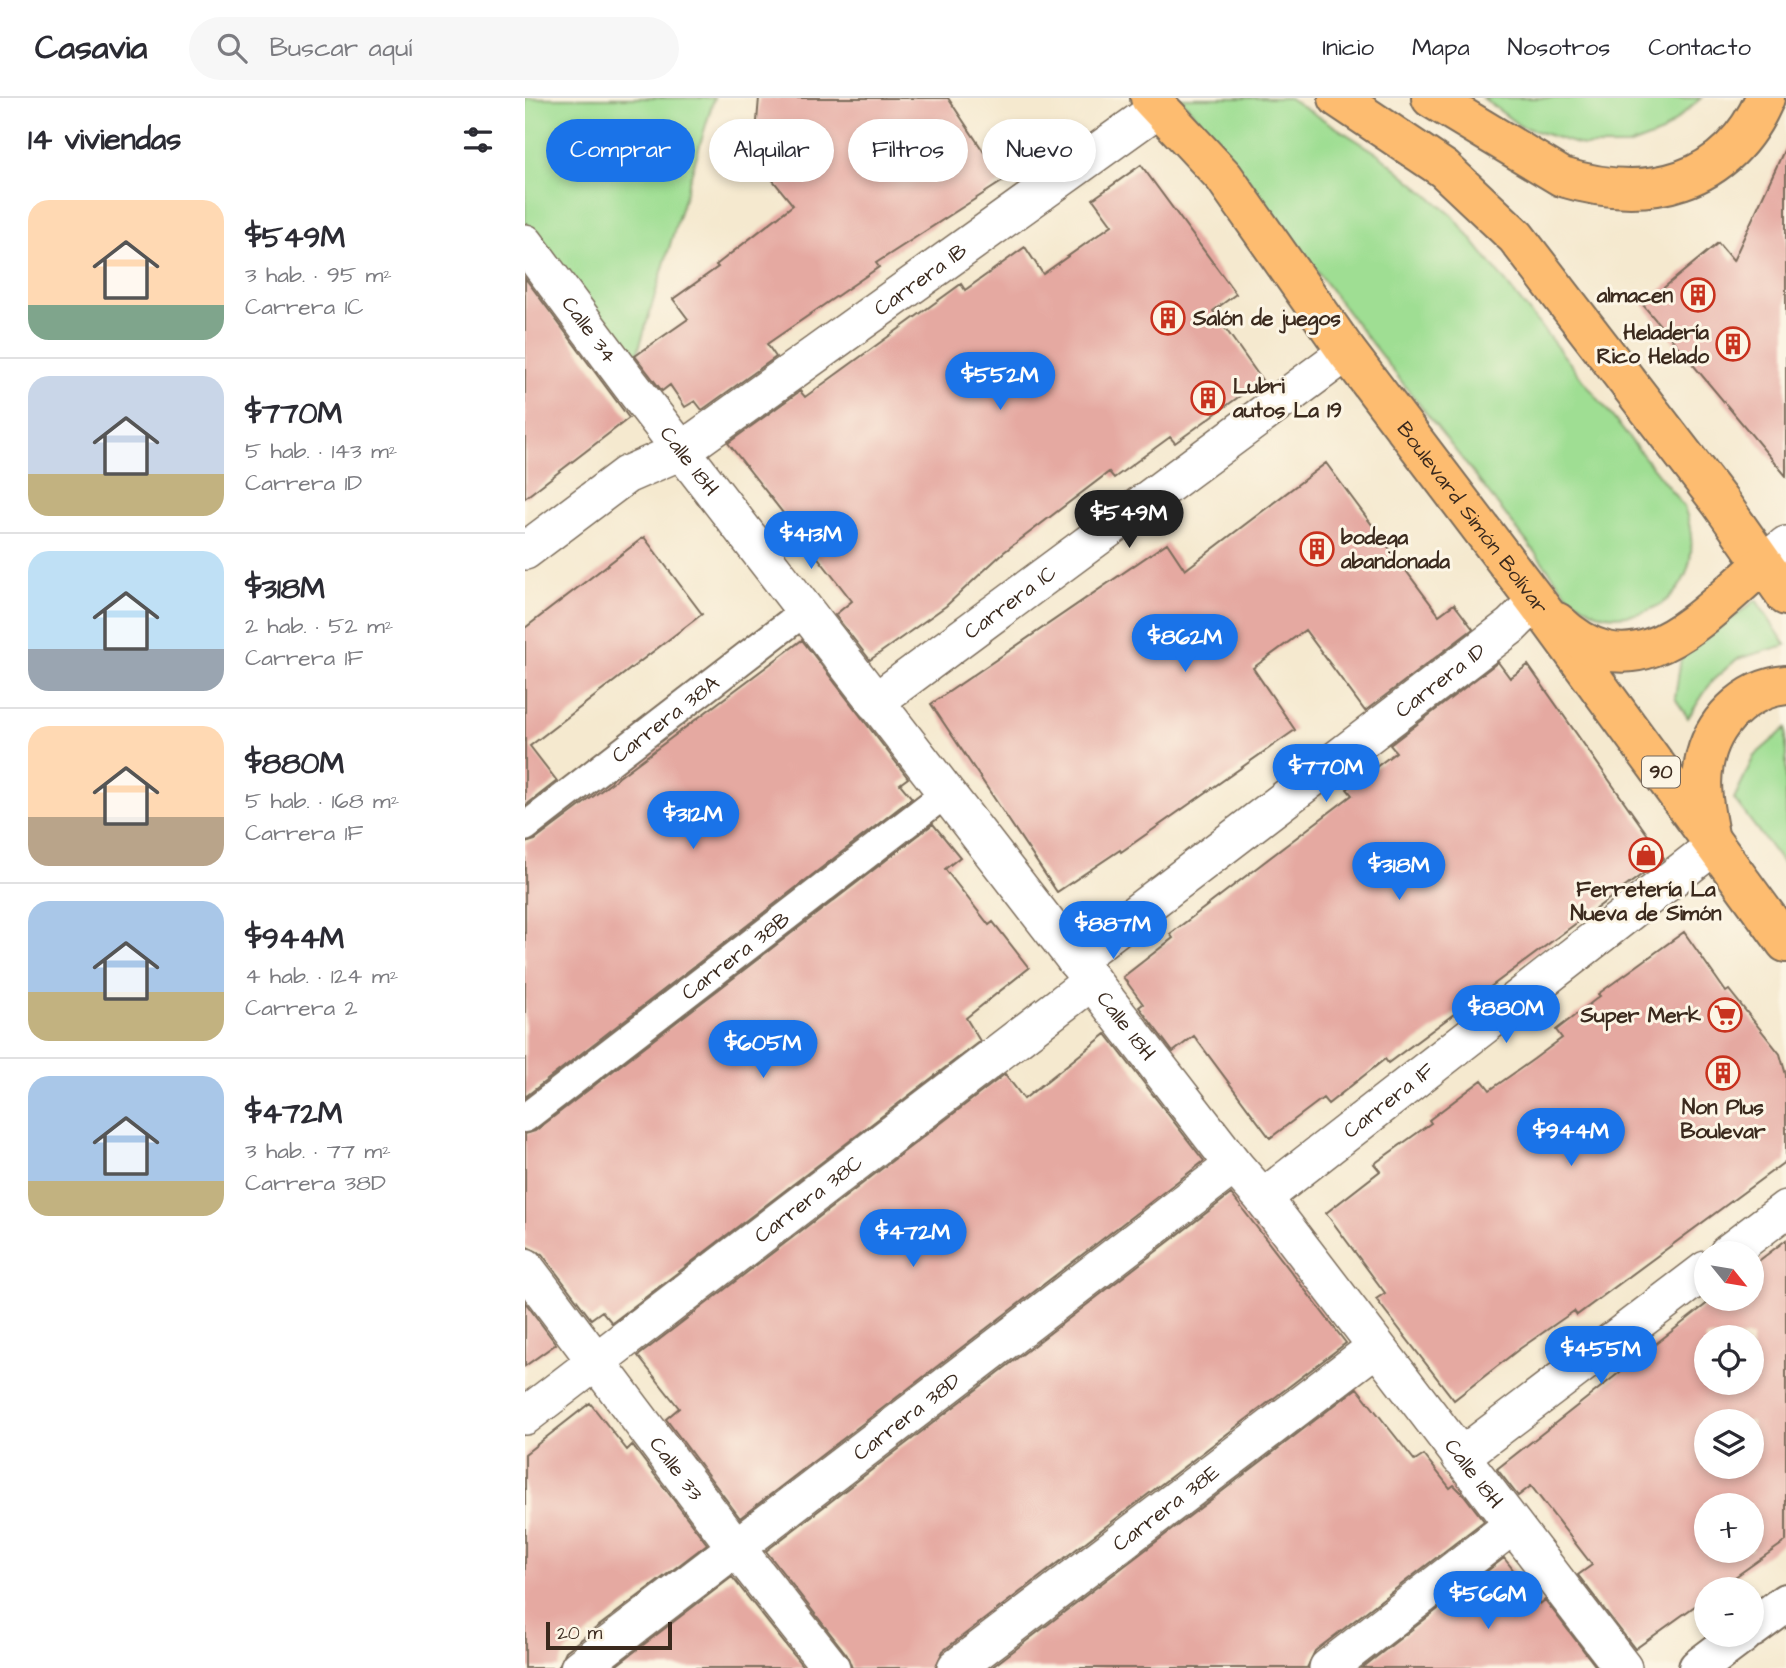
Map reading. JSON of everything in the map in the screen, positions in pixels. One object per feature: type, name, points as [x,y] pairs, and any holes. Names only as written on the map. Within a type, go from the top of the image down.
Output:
[{"type":"highway","points":[[1338,98],[1444,169],[1516,237],[1720,502],[1774,555],[1786,596]]},
{"type":"highway","points":[[1431,98],[1562,177],[1584,184],[1657,187],[1675,184],[1714,166],[1745,133],[1765,98]]},
{"type":"highway","name":"Boulevard Simón Bolívar","points":[[1155,103],[1224,177],[1347,352],[1536,601],[1786,943]]},
{"type":"highway","points":[[1536,601],[1576,639],[1615,651],[1643,650],[1669,642],[1686,630],[1774,555]]},
{"type":"highway","points":[[1712,843],[1702,789],[1703,764],[1710,742],[1722,722],[1738,705],[1759,693],[1786,685]]},
{"type":"street","name":"Carrera 1B","points":[[525,551],[627,475],[681,451],[1155,103]]},
{"type":"street","name":"Calle 34","points":[[526,247],[630,384]]},
{"type":"street","name":"Carrera 1C","points":[[875,702],[1347,352]]},
{"type":"street","name":"Calle 18H","points":[[630,384],[1234,1165],[1263,1198],[1375,1348],[1623,1668]]},
{"type":"street","name":"Carrera 1D","points":[[1084,971],[1511,626],[1536,601]]},
{"type":"street","name":"Carrera 38A","points":[[525,827],[805,611]]},
{"type":"street","name":"Carrera 38B","points":[[525,1118],[946,793]]},
{"type":"street","name":"Carrera 1F","points":[[1263,1198],[1712,843]]},
{"type":"street","name":"Carrera 38C","points":[[525,1416],[598,1361],[1084,971]]},
{"type":"street","name":"Carrera 38D","points":[[579,1668],[1234,1165]]},
{"type":"street","points":[[1744,1241],[1786,1209]]},
{"type":"street","name":"Calle 33","points":[[525,1267],[737,1549],[831,1668]]},
{"type":"street","points":[[1460,1457],[1694,1279]]},
{"type":"street","name":"Carrera 38E","points":[[956,1668],[1375,1348]]},
{"type":"street","points":[[1328,1668],[1513,1525]]},
{"type":"street","points":[[1764,1619],[1786,1603]]},
{"type":"street","points":[[1698,1668],[1726,1647]]},
{"type":"green space","points":[[525,98],[714,98],[695,161],[695,119],[546,119],[546,182],[689,182],[631,375],[525,221]]},
{"type":"green space","points":[[1180,98],[1289,98],[1380,155],[1453,216],[1684,507],[1689,524],[1690,558],[1686,574],[1668,599],[1635,614],[1611,616],[1593,611],[1569,596],[1348,313],[1226,150]]},
{"type":"green space","points":[[1483,98],[1701,98],[1662,133],[1628,146],[1583,146],[1520,126]]},
{"type":"green space","points":[[1756,600],[1786,645],[1737,659],[1712,681],[1688,718],[1675,698],[1681,658]]},
{"type":"green space","points":[[1786,728],[1786,868],[1734,799],[1754,756]]},
{"type":"building","points":[[759,98],[948,98],[962,119],[848,119],[848,182],[968,182],[968,128],[982,149],[982,182],[1001,182],[876,263],[879,267],[767,344],[776,357],[702,410],[695,401],[685,407],[670,385],[662,391],[635,356],[688,319],[673,299],[718,267],[716,265],[793,205],[774,182],[834,182],[834,119],[757,119]]},
{"type":"building","points":[[1786,146],[1786,476],[1643,305],[1718,243],[1733,261]]},
{"type":"building","points":[[1141,165],[1236,294],[1213,311],[1262,380],[1175,443],[1170,437],[1114,478],[1109,472],[1004,552],[946,606],[870,660],[835,615],[852,601],[728,443],[800,391],[805,397],[961,284],[965,290],[1025,247],[1043,274],[1112,225],[1093,199]]},
{"type":"building","points":[[525,278],[629,418],[525,498]]},
{"type":"building","points":[[1326,463],[1439,615],[1454,604],[1473,629],[1365,711],[1305,630],[1253,668],[1295,730],[1121,852],[1120,850],[1057,892],[931,704],[1167,543],[1185,570]]},
{"type":"building","points":[[644,537],[702,614],[530,746],[557,781],[525,806],[525,628]]},
{"type":"building","points":[[802,640],[908,778],[900,784],[912,798],[525,1097],[525,843],[535,840]]},
{"type":"building","points":[[1498,662],[1510,678],[1528,665],[1664,858],[1388,1063],[1385,1059],[1328,1104],[1323,1098],[1270,1138],[1194,1036],[1173,1052],[1139,1007],[1143,1004],[1123,977],[1173,938],[1170,934],[1352,795],[1347,789],[1396,752],[1390,745]]},
{"type":"building","points":[[933,824],[960,857],[945,869],[989,925],[993,922],[1029,968],[966,1018],[980,1041],[612,1323],[602,1311],[591,1319],[542,1254],[525,1246],[525,1134],[535,1131]]},
{"type":"building","points":[[1684,932],[1726,992],[1729,990],[1780,1054],[1786,1075],[1786,1161],[1577,1315],[1574,1311],[1518,1350],[1454,1400],[1376,1299],[1385,1293],[1326,1213],[1380,1171],[1374,1164],[1431,1123],[1429,1120],[1482,1080],[1490,1090],[1534,1059],[1562,1038],[1556,1030],[1600,996],[1598,994]]},
{"type":"building","points":[[1106,1034],[1204,1161],[740,1518],[666,1419],[679,1408],[638,1356],[1005,1074],[1024,1099]]},
{"type":"building","points":[[1231,1194],[1346,1343],[943,1651],[935,1668],[852,1668],[847,1655],[766,1551]]},
{"type":"building","points":[[1786,1240],[1786,1541],[1764,1557],[1764,1493],[1694,1493],[1694,1563],[1755,1563],[1735,1577],[1694,1577],[1694,1607],[1635,1649],[1578,1575],[1592,1565],[1531,1486],[1518,1496],[1497,1469],[1698,1311],[1764,1311],[1764,1257]]},
{"type":"building","points":[[525,1302],[556,1344],[525,1366]]},
{"type":"building","points":[[1357,1388],[1415,1461],[1424,1455],[1450,1488],[1454,1485],[1484,1521],[1315,1651],[1307,1668],[991,1668]]},
{"type":"building","points":[[590,1403],[627,1450],[632,1445],[707,1544],[566,1651],[558,1668],[525,1668],[525,1454]]},
{"type":"building","points":[[1504,1558],[1540,1604],[1545,1600],[1597,1668],[1362,1668]]},
{"type":"building","points":[[732,1577],[804,1668],[613,1668]]},
{"type":"place","name":"almacen","points":[[1698,295]]},
{"type":"place","name":"Salón de juegos","points":[[1168,318]]},
{"type":"place","name":"Heladería Rico Helado","points":[[1733,344]]},
{"type":"place","name":"Lubri autos La 19","points":[[1208,398]]},
{"type":"place","name":"bodega abandonada","points":[[1317,549]]},
{"type":"place","name":"Ferretería La Nueva de Simón","points":[[1646,855]]},
{"type":"place","name":"Super Merk","points":[[1725,1015]]},
{"type":"place","name":"Non Plus Boulevar","points":[[1723,1073]]}]
